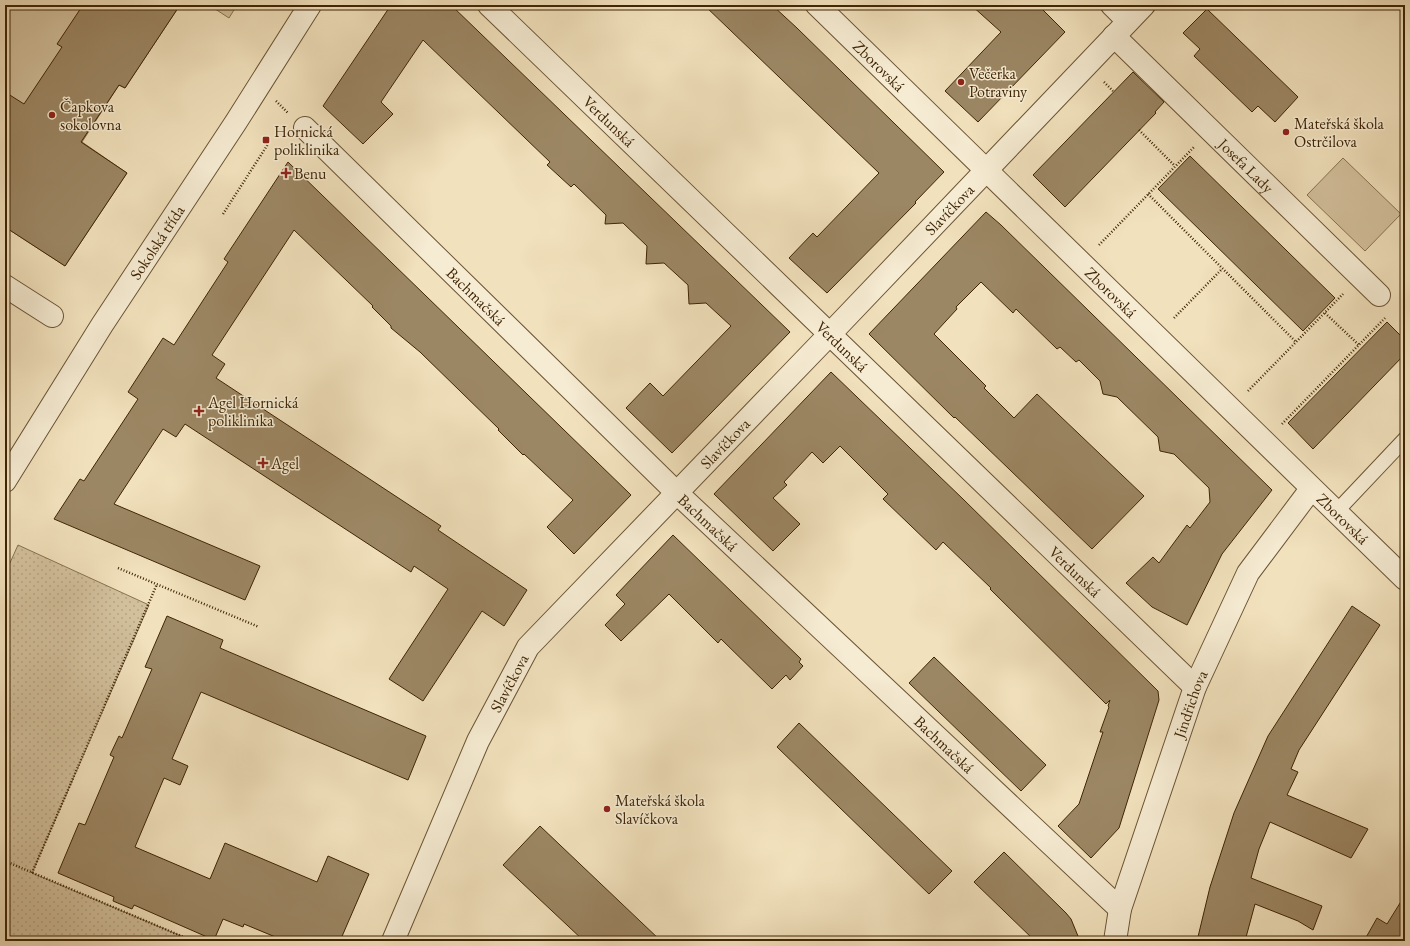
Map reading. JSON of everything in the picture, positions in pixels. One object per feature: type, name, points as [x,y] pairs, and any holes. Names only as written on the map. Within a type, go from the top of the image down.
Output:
[{"type":"street","name":"Sokolská třída","points":[[5,481],[102,325],[259,86],[310,5]]},
{"type":"street","name":"Verdunská","points":[[489,5],[1195,687]]},
{"type":"street","name":"Zborovská","points":[[816,5],[1405,579]]},
{"type":"street","name":"Josefa Lady","points":[[1112,5],[1121,28],[1210,130],[1379,294]]},
{"type":"street","name":"Slavíčkova","points":[[393,941],[478,741],[528,646],[829,335],[1144,5]]},
{"type":"street","name":"Bachmačská","points":[[305,128],[677,493],[1120,909]]},
{"type":"street","points":[[5,286],[52,316]]},
{"type":"street","name":"Jindřichova","points":[[1115,941],[1120,909],[1195,687],[1248,573],[1311,489]]},
{"type":"lane","points":[[1336,512],[1405,439]]},
{"type":"path","points":[[259,86],[305,128]]},
{"type":"path","points":[[1139,130],[1175,166]]},
{"type":"path","points":[[1099,245],[1210,130]]},
{"type":"path","points":[[223,214],[270,141]]},
{"type":"path","points":[[1148,194],[1296,342]]},
{"type":"path","points":[[1174,318],[1222,269]]},
{"type":"path","points":[[1248,390],[1360,276]]},
{"type":"path","points":[[1325,312],[1358,345]]},
{"type":"path","points":[[1282,424],[1390,313]]},
{"type":"path","points":[[5,409],[9,403]]},
{"type":"path","points":[[118,568],[259,626]]},
{"type":"path","points":[[32,873],[157,584]]},
{"type":"path","points":[[5,861],[192,941]]},
{"type":"shaded area","name":"Čapkova sokolovna","points":[[5,5],[180,5],[125,88],[119,85],[82,142],[127,173],[65,266],[5,227]]},
{"type":"shaded area","points":[[209,5],[237,5],[229,18]]},
{"type":"shaded area","points":[[1343,158],[1401,214],[1365,251],[1307,195]]},
{"type":"shaded area","points":[[18,545],[149,605],[32,873],[193,941],[5,941],[5,574]]},
{"type":"building","name":"Čapkova sokolovna","points":[[83,5],[180,5],[125,88],[119,85],[81,142],[127,173],[65,266],[5,227],[5,92],[24,104],[62,47],[57,44]]},
{"type":"building","points":[[391,5],[451,5],[790,332],[672,453],[626,408],[650,383],[663,396],[731,326],[706,303],[689,304],[688,285],[664,263],[646,264],[647,246],[623,223],[605,224],[606,215],[574,184],[571,187],[547,165],[550,162],[423,40],[381,102],[393,114],[363,144],[323,106]]},
{"type":"building","points":[[704,5],[772,5],[944,172],[915,202],[916,203],[827,293],[789,258],[813,233],[817,237],[879,173]]},
{"type":"building","points":[[971,5],[1038,5],[1065,32],[978,122],[945,91],[1001,32]]},
{"type":"building","points":[[1207,9],[1298,97],[1275,122],[1258,106],[1252,112],[1194,56],[1200,49],[1183,33]]},
{"type":"building","points":[[1133,72],[1164,102],[1155,112],[1156,113],[1065,207],[1033,175]]},
{"type":"building","points":[[1190,156],[1335,298],[1303,331],[1158,189]]},
{"type":"building","points":[[288,162],[631,495],[574,554],[547,527],[573,500],[524,454],[523,455],[498,430],[499,429],[420,352],[391,328],[391,326],[372,307],[373,306],[294,230],[212,355],[225,364],[216,378],[441,526],[438,530],[527,590],[504,626],[482,611],[423,701],[389,679],[448,589],[414,566],[411,572],[185,424],[176,437],[163,429],[114,504],[260,566],[245,600],[54,519],[80,479],[84,481],[138,399],[128,392],[163,338],[174,345],[228,262],[224,259]]},
{"type":"building","points":[[986,212],[1272,490],[1222,554],[1187,625],[1152,607],[1126,583],[1153,557],[1159,563],[1187,525],[1190,528],[1210,502],[1209,488],[1174,454],[1160,451],[1158,437],[1117,397],[1103,394],[1100,381],[1079,360],[1076,362],[1060,347],[1057,349],[1016,309],[1013,313],[981,282],[956,307],[957,309],[934,334],[986,386],[984,388],[1014,418],[1037,394],[1144,496],[1092,549],[955,417],[954,418],[869,334]]},
{"type":"building","points":[[1387,322],[1405,340],[1405,354],[1313,449],[1288,423]]},
{"type":"building","points":[[831,372],[963,499],[1158,691],[1159,700],[1119,828],[1091,858],[1058,826],[1079,804],[1103,732],[1100,732],[1110,700],[1106,704],[990,589],[991,588],[943,542],[936,550],[883,499],[888,494],[840,446],[823,463],[812,452],[784,482],[787,485],[773,498],[800,524],[773,551],[714,494]]},
{"type":"building","points":[[673,535],[801,659],[799,662],[803,666],[790,680],[786,675],[772,689],[721,639],[718,643],[669,594],[621,641],[605,625],[625,604],[616,595]]},
{"type":"building","points":[[1352,606],[1380,625],[1299,750],[1291,769],[1298,772],[1287,795],[1368,829],[1351,858],[1270,822],[1259,849],[1251,878],[1322,906],[1313,930],[1298,921],[1255,904],[1245,941],[1197,941],[1210,887],[1234,813],[1268,736]]},
{"type":"building","points":[[167,616],[223,640],[220,648],[426,736],[408,780],[201,692],[172,759],[188,766],[180,785],[164,778],[135,847],[210,879],[225,843],[317,882],[328,856],[369,874],[340,941],[285,941],[244,924],[243,927],[223,919],[214,940],[134,905],[132,909],[113,901],[114,897],[58,873],[79,823],[85,825],[114,757],[110,755],[119,736],[122,738],[152,669],[145,667]]},
{"type":"building","points":[[934,657],[1046,765],[1021,791],[909,683]]},
{"type":"building","points":[[799,723],[952,871],[929,894],[777,747]]},
{"type":"building","points":[[540,826],[661,941],[584,941],[503,865]]},
{"type":"building","points":[[1004,852],[1066,913],[1071,919],[1080,941],[1035,941],[974,882]]},
{"type":"building","points":[[1405,895],[1405,941],[1364,941],[1377,918],[1387,924]]},
{"type":"place","name":"Večerka Potraviny","points":[[961,82]]},
{"type":"place","name":"Čapkova sokolovna","points":[[52,115]]},
{"type":"place","name":"Mateřská škola Ostrčilova","points":[[1286,132]]},
{"type":"place","name":"Hornická poliklinika","points":[[266,140]]},
{"type":"place","name":"Benu","points":[[286,173]]},
{"type":"place","name":"Agel Hornická poliklinika","points":[[199,411]]},
{"type":"place","name":"Agel","points":[[263,463]]},
{"type":"place","name":"Mateřská škola Slavíčkova","points":[[607,809]]}]
